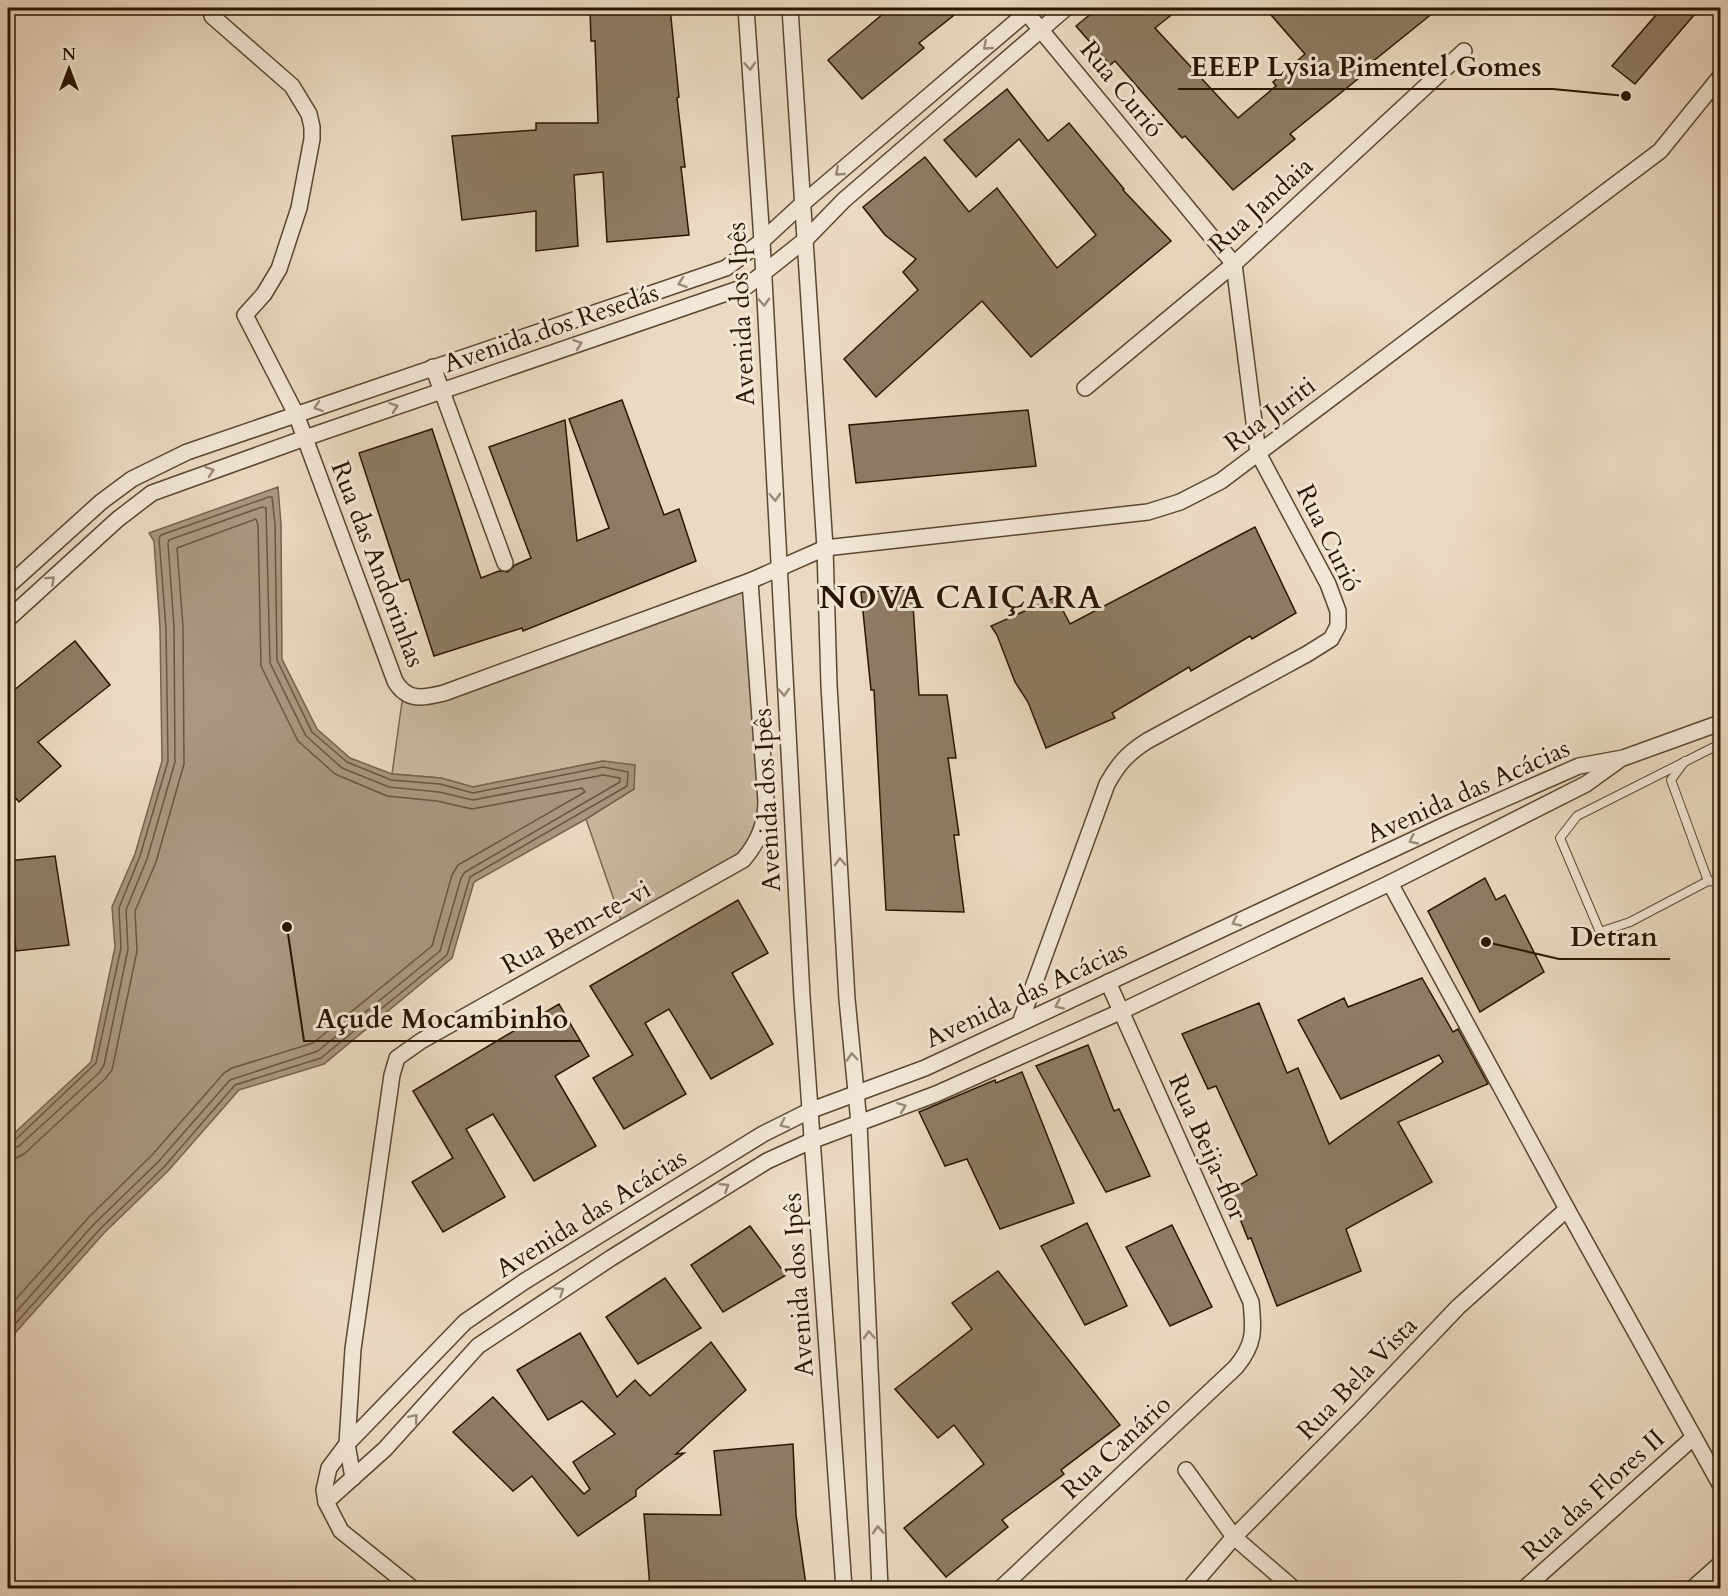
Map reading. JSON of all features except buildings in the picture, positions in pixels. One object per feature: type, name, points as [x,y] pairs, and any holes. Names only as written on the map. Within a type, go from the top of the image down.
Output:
[{"type":"street","name":"Avenida dos Ipês","points":[[746,8],[762,241],[784,687],[809,1111],[844,1588]]},
{"type":"street","points":[[789,8],[825,549],[829,685],[847,999],[859,1123],[880,1588]]},
{"type":"street","name":"Avenida dos Resedás","points":[[8,619],[118,519],[152,493],[304,438],[747,286],[805,240],[844,200],[1066,8]]},
{"type":"street","name":"Avenida dos Resedás","points":[[8,586],[102,502],[132,479],[187,452],[726,267],[762,241],[802,204],[1029,10]]},
{"type":"street","name":"Rua Curió","points":[[1020,1023],[1107,784],[1119,764],[1130,752],[1147,741],[1331,639],[1338,626],[1338,611],[1328,584],[1258,453],[1234,264],[1041,28],[1029,10]]},
{"type":"street","name":"Rua das Andorinhas","points":[[212,16],[292,86],[309,114],[312,139],[299,208],[279,269],[264,294],[245,315],[296,414],[395,681],[403,691],[414,698],[444,693],[750,581]]},
{"type":"street","name":"Rua Jandaia","points":[[1085,388],[1234,264],[1464,51]]},
{"type":"street","name":"Rua Juriti","points":[[750,581],[825,549],[1148,512],[1180,502],[1221,481],[1660,151],[1720,77]]},
{"type":"street","points":[[433,367],[505,563]]},
{"type":"street","name":"Rua Bem-te-vi","points":[[364,1469],[347,1444],[352,1349],[392,1075],[397,1058],[421,1041],[742,860],[752,850],[764,826],[766,801],[750,581]]},
{"type":"street","points":[[1623,758],[1720,723]]},
{"type":"street","name":"Avenida das Acácias","points":[[326,1502],[324,1490],[329,1468],[347,1444],[465,1322],[525,1281],[764,1134],[809,1111],[925,1068],[1447,824],[1579,766],[1623,758]]},
{"type":"street","name":"Avenida das Acácias","points":[[326,1502],[364,1469],[478,1346],[611,1258],[767,1161],[812,1141],[936,1094],[1122,1011],[1390,883],[1586,784],[1623,758]]},
{"type":"street","points":[[1390,883],[1720,1484]]},
{"type":"street","name":"Rua Beija-flor","points":[[1108,982],[1251,1302],[1253,1334]]},
{"type":"street","name":"Rua Bela Vista","points":[[1190,1588],[1234,1537],[1359,1411],[1458,1306],[1567,1209]]},
{"type":"street","name":"Rua Canário","points":[[1001,1588],[1236,1367],[1248,1353],[1253,1334]]},
{"type":"street","name":"Rua das Flores II","points":[[1525,1588],[1694,1437]]},
{"type":"street","points":[[1186,1470],[1234,1537],[1293,1588]]},
{"type":"street","points":[[326,1502],[341,1531],[349,1539],[412,1588]]},
{"type":"street","points":[[1693,1588],[1720,1564]]},
{"type":"lane","points":[[1720,758],[1719,745],[1686,759],[1577,816],[1560,838],[1600,932],[1630,922],[1708,881],[1720,882]]},
{"type":"lane","points":[[1686,759],[1671,780],[1708,881]]},
{"type":"shaded area","points":[[749,583],[763,800],[759,827],[739,856],[622,923],[586,819],[634,789],[603,761],[473,787],[441,778],[392,774],[402,702]]},
{"type":"water","points":[[278,487],[281,524],[282,659],[317,729],[350,758],[392,774],[441,778],[473,787],[603,761],[635,765],[634,789],[586,819],[474,882],[452,958],[324,1064],[239,1090],[168,1171],[104,1233],[8,1341],[8,1139],[91,1062],[115,947],[112,907],[135,854],[162,761],[160,628],[154,541],[149,533]]},
{"type":"place","name":"EEEP Lysia Pimentel Gomes","points":[[1626,96]]},
{"type":"place","name":"Açude Mocambinho","points":[[287,927]]},
{"type":"place","name":"Detran","points":[[1486,942]]},
{"type":"district","name":"NOVA CAIÇARA","points":[[961,598]]}]
